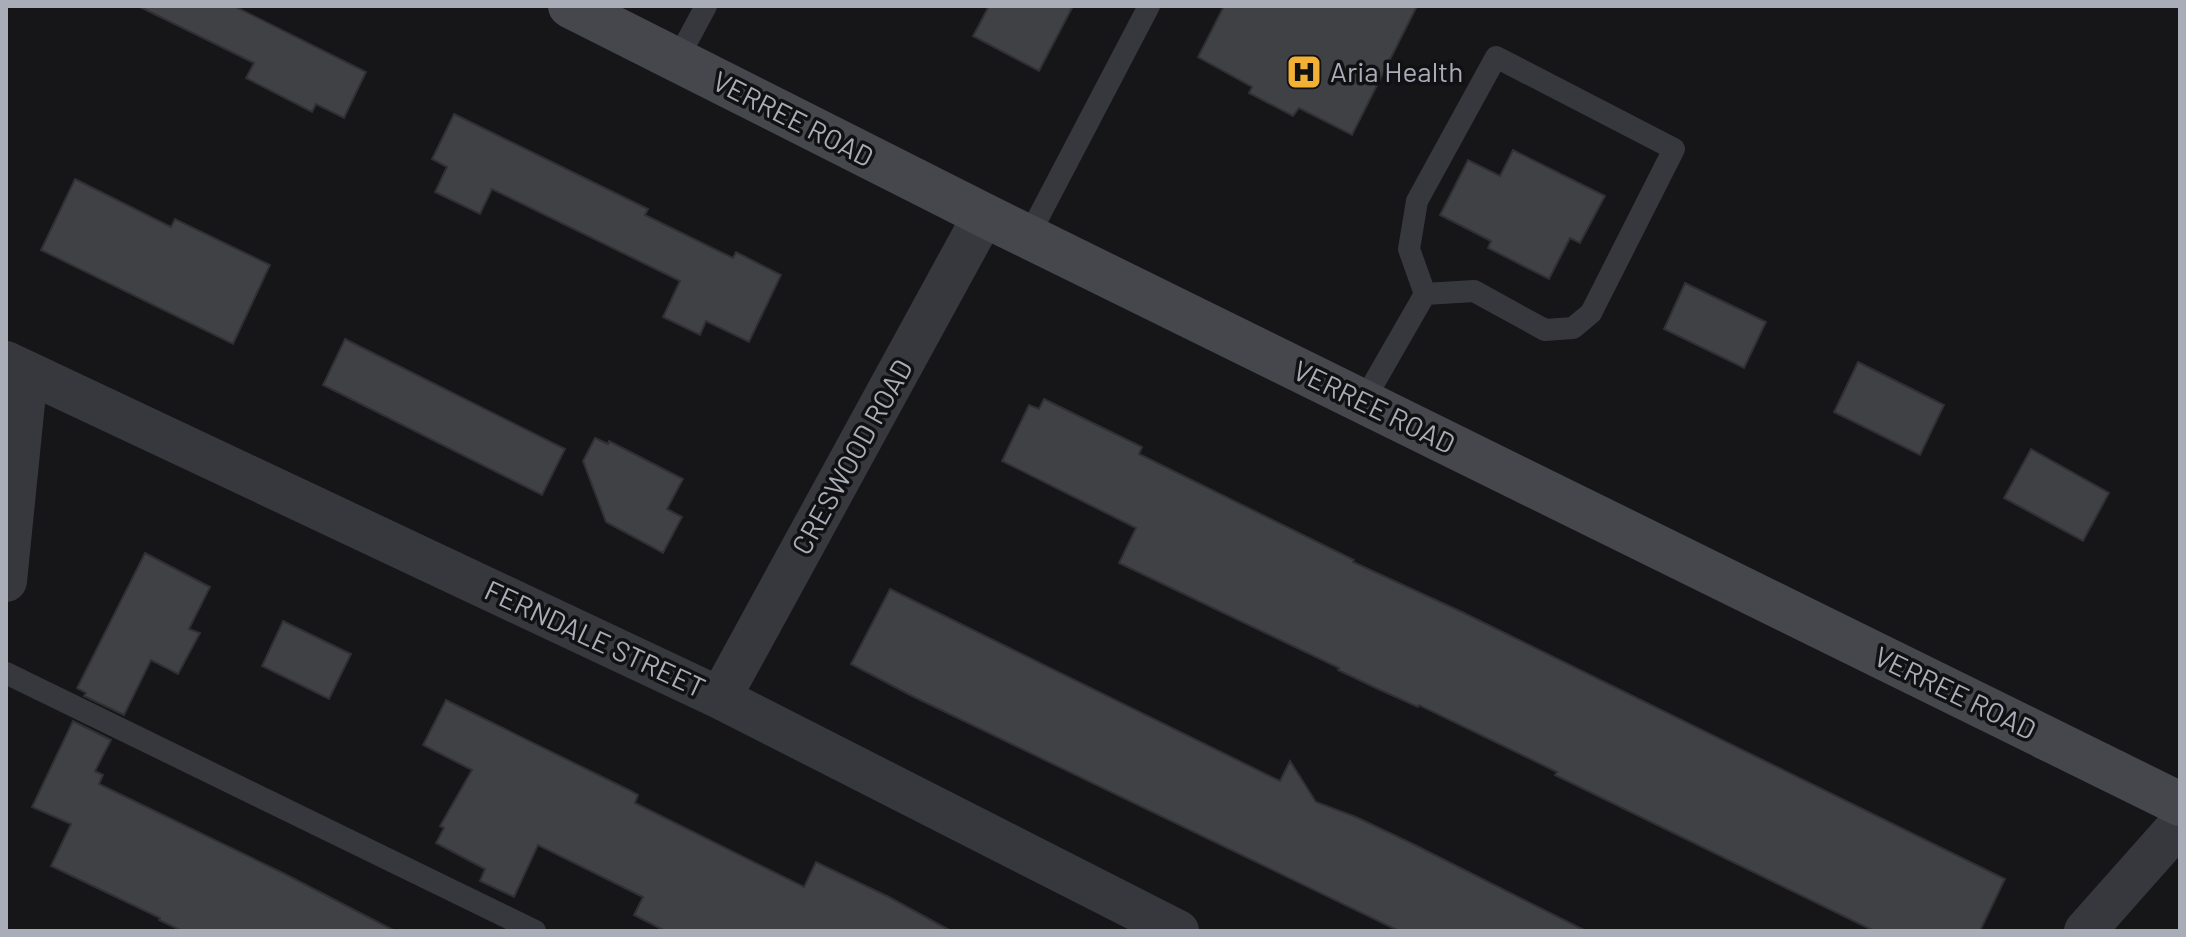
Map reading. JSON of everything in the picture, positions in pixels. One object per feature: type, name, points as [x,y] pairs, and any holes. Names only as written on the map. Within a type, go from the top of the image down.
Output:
[{"type":"main road","name":"VERREE ROAD","points":[[570,6],[1028,237],[2180,804]]},
{"type":"street","name":"CRESWOOD ROAD","points":[[720,698],[984,215]]},
{"type":"street","name":"FERNDALE STREET","points":[[16,367],[720,698],[1178,931]]},
{"type":"street","points":[[6,581],[16,367]]},
{"type":"street","points":[[2085,931],[2180,824]]},
{"type":"lane","points":[[677,60],[706,6]]},
{"type":"lane","points":[[1028,237],[1149,6]]},
{"type":"lane","points":[[1363,402],[1425,294],[1409,249],[1417,201],[1496,57],[1674,149],[1591,313],[1573,328],[1545,330],[1474,291],[1425,294]]},
{"type":"lane","points":[[6,673],[535,931]]},
{"type":"building","points":[[138,6],[234,6],[366,72],[344,118],[316,104],[312,112],[246,78],[254,63]]},
{"type":"building","points":[[989,6],[1073,6],[1039,71],[973,36]]},
{"type":"building","name":"Aria Health","points":[[1224,6],[1417,6],[1352,135],[1299,108],[1293,116],[1249,93],[1252,87],[1198,57]]},
{"type":"building","points":[[454,114],[648,209],[645,215],[733,258],[736,252],[781,275],[749,342],[706,321],[700,335],[663,317],[680,281],[492,189],[480,214],[435,192],[447,167],[432,159]]},
{"type":"building","points":[[1513,150],[1605,196],[1580,243],[1570,238],[1549,279],[1488,248],[1491,241],[1440,215],[1468,160],[1500,176]]},
{"type":"building","points":[[75,179],[171,227],[175,219],[270,265],[233,344],[41,250]]},
{"type":"building","points":[[1685,283],[1766,322],[1744,368],[1664,329]]},
{"type":"building","points":[[345,339],[565,449],[542,495],[323,385]]},
{"type":"building","points":[[1858,362],[1944,405],[1920,455],[1834,412]]},
{"type":"building","points":[[1044,399],[1142,447],[1139,454],[1353,562],[1462,612],[2005,879],[1980,931],[1874,931],[1555,775],[1557,772],[1119,563],[1136,528],[1002,461],[1029,405],[1039,409]]},
{"type":"building","points":[[595,438],[608,444],[609,441],[683,479],[667,509],[682,517],[663,553],[606,522],[583,461]]},
{"type":"building","points":[[2031,449],[2109,493],[2083,541],[2004,498]]},
{"type":"building","points":[[145,553],[210,587],[189,629],[200,633],[178,674],[151,660],[124,715],[84,696],[86,693],[77,688]]},
{"type":"building","points":[[890,589],[1280,781],[1290,761],[1316,802],[1413,844],[1586,931],[1399,931],[912,696],[851,664]]},
{"type":"building","points":[[283,621],[351,654],[329,699],[262,666]]},
{"type":"building","points":[[446,700],[629,790],[638,795],[635,803],[804,887],[816,862],[951,931],[665,931],[634,915],[643,897],[538,845],[514,897],[480,881],[485,869],[436,843],[444,828],[440,826],[472,770],[423,745]]},
{"type":"building","points":[[73,721],[111,740],[95,771],[103,775],[99,784],[395,931],[182,931],[51,866],[71,824],[32,807]]},
{"type":"place","name":"Aria Health","points":[[1304,72]]}]
